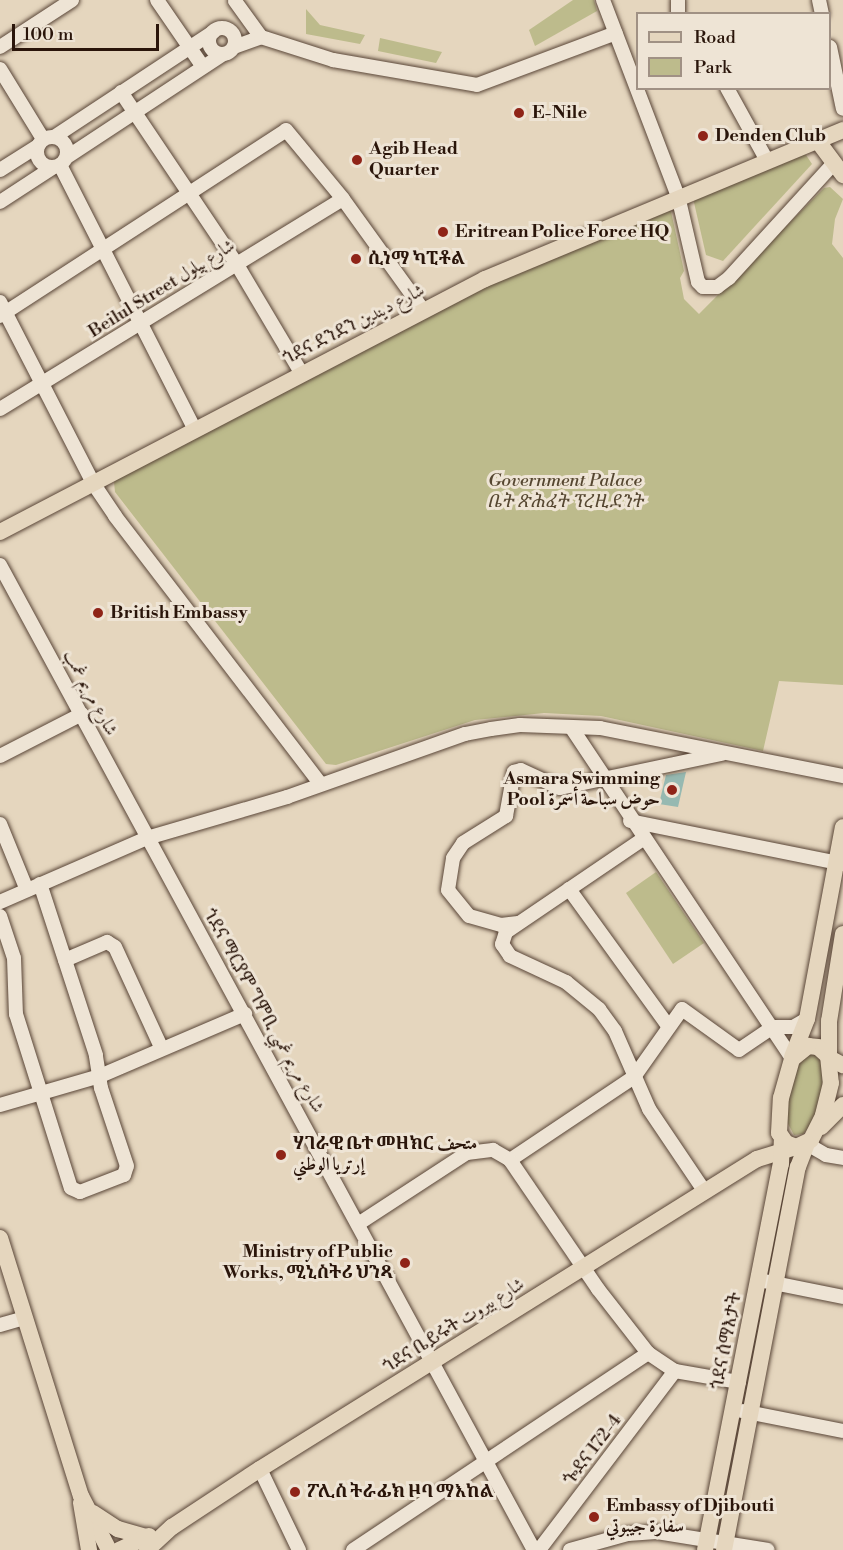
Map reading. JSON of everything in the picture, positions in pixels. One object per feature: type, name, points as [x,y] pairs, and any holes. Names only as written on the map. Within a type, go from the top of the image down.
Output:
[{"type":"main road","name":"ጎደና ደንደን شارع ديندين","points":[[0,532],[423,310],[506,270],[766,159],[817,140],[841,135]]},
{"type":"main road","points":[[817,140],[838,169]]},
{"type":"main road","name":"ጎደና ሰማእታት","points":[[706,1545],[776,1284],[798,1167],[781,1098],[807,1019],[840,863],[843,827]]},
{"type":"main road","name":"ጎደና ሰማእታት","points":[[725,1546],[742,1411],[739,1382],[759,1280],[793,1140],[828,1100],[836,1061],[829,1021],[843,934]]},
{"type":"main road","points":[[792,1059],[801,1048],[812,1046],[824,1051],[836,1061]]},
{"type":"main road","points":[[757,1159],[793,1140],[843,1105]]},
{"type":"main road","points":[[757,1159],[793,1140]]},
{"type":"main road","name":"ጎደና ቤይሩት شارع بيروت","points":[[119,1550],[146,1544],[260,1470],[757,1159]]},
{"type":"main road","points":[[0,1238],[81,1496],[89,1550]]},
{"type":"main road","points":[[81,1496],[109,1550]]},
{"type":"main road","points":[[90,1512],[146,1544]]},
{"type":"street","points":[[0,47],[72,0]]},
{"type":"street","points":[[157,0],[203,67]]},
{"type":"street","points":[[603,0],[636,86]]},
{"type":"street","points":[[228,50],[210,44],[235,1],[261,37],[333,60],[477,85],[616,33]]},
{"type":"street","points":[[0,170],[189,47],[219,30]]},
{"type":"street","points":[[219,30],[234,36],[228,50]]},
{"type":"street","points":[[0,202],[228,50],[261,37]]},
{"type":"street","points":[[831,52],[843,109]]},
{"type":"street","points":[[0,69],[45,141],[39,161],[60,163]]},
{"type":"street","points":[[638,90],[678,196],[698,282],[708,289],[729,278],[838,169]]},
{"type":"street","points":[[728,90],[754,132],[766,159]]},
{"type":"street","points":[[121,92],[236,263],[302,374]]},
{"type":"street","points":[[321,784],[93,483],[2,310],[106,249],[286,130],[343,199],[423,310]]},
{"type":"street","points":[[45,141],[65,144],[60,163],[106,249],[195,430]]},
{"type":"street","name":"Beilul Street شارع بيلول","points":[[0,409],[43,385],[236,263],[343,199]]},
{"type":"street","name":"شارع مريم غمب","points":[[0,565],[147,838]]},
{"type":"street","points":[[0,756],[82,714]]},
{"type":"street","points":[[0,902],[147,838],[321,784],[465,734],[520,725],[624,732],[724,754],[843,776]]},
{"type":"street","points":[[571,727],[630,821],[773,1027],[792,1059]]},
{"type":"street","points":[[519,923],[485,923],[469,916],[456,905],[448,890],[453,858],[474,834],[506,816],[516,770],[560,788],[606,781],[724,754]]},
{"type":"street","points":[[630,821],[840,863]]},
{"type":"street","points":[[0,824],[27,890]]},
{"type":"street","name":"ጎደና ማርያም ግምቢ شارع مريم غمبي","points":[[147,838],[245,1014],[534,1550]]},
{"type":"street","points":[[643,839],[519,923],[503,938],[505,951],[566,982],[599,1009],[615,1031],[649,1109],[705,1192]]},
{"type":"street","points":[[0,916],[14,958],[16,1014],[39,1094],[71,1188],[80,1192],[128,1172],[40,884]]},
{"type":"street","points":[[569,889],[668,1026]]},
{"type":"street","points":[[65,960],[107,942],[115,947],[162,1049]]},
{"type":"street","points":[[510,1160],[634,1077],[682,1008],[688,1009],[739,1050],[773,1027],[793,1027],[807,1019]]},
{"type":"street","points":[[0,1105],[100,1076],[245,1014]]},
{"type":"street","points":[[793,1140],[826,1155],[843,1158]]},
{"type":"street","points":[[358,1224],[467,1154],[493,1150],[510,1160],[585,1268],[648,1353],[675,1371],[739,1382]]},
{"type":"street","points":[[759,1280],[843,1296]]},
{"type":"street","points":[[0,1325],[24,1318]]},
{"type":"street","points":[[353,1550],[648,1353]]},
{"type":"street","name":"ጐደና 172-4","points":[[540,1550],[675,1371]]},
{"type":"street","points":[[742,1411],[843,1431]]},
{"type":"street","points":[[260,1470],[299,1550]]},
{"type":"street","points":[[570,1550],[628,1534],[656,1532],[706,1545],[768,1550]]},
{"type":"green space","points":[[573,0],[594,0],[597,11],[535,46],[529,30]]},
{"type":"green space","points":[[306,9],[320,25],[365,35],[360,44],[306,34]]},
{"type":"green space","points":[[380,38],[442,52],[436,63],[378,51]]},
{"type":"green space","points":[[804,152],[812,164],[723,261],[706,255],[693,198]]},
{"type":"green space","name":"Government Palace ቤት ጽሕፈት ፕረዚደንት","points":[[830,187],[843,199],[835,219],[832,244],[843,258],[843,685],[779,681],[763,751],[601,716],[544,713],[475,720],[336,765],[326,764],[115,492],[114,482],[120,476],[506,273],[670,207],[684,271],[680,278],[684,299],[699,314],[824,188]]},
{"type":"green space","points":[[656,872],[704,943],[673,964],[626,893]]},
{"type":"green space","points":[[813,1053],[826,1066],[823,1100],[810,1126],[803,1134],[794,1135],[787,1122],[787,1098],[796,1065]]},
{"type":"water","name":"Asmara Swimming Pool حوض سباحة أسمرة","points":[[686,772],[678,807],[659,804],[666,775]]},
{"type":"place","name":"E-Nile","points":[[519,113]]},
{"type":"place","name":"Denden Club","points":[[703,136]]},
{"type":"place","name":"Agib Head Quarter","points":[[357,160]]},
{"type":"place","name":"Eritrean Police Force HQ","points":[[443,232]]},
{"type":"place","name":"ሲነማ ካፒቶል","points":[[356,259]]},
{"type":"place","name":"British Embassy","points":[[98,613]]},
{"type":"place","name":"Asmara Swimming Pool حوض سباحة أسمرة","points":[[672,790]]},
{"type":"place","name":"ሃገራዊ ቤተ መዘክር متحف إرتريا الوطني","points":[[281,1155]]},
{"type":"place","name":"Ministry of Public Works, ሚኒስትሪ ህንጻ","points":[[405,1263]]},
{"type":"place","name":"ፖሊስ ትራፊክ ዞባ ማእከል","points":[[295,1492]]},
{"type":"place","name":"Embassy of Djibouti سفارة جيبوتي","points":[[594,1517]]}]
